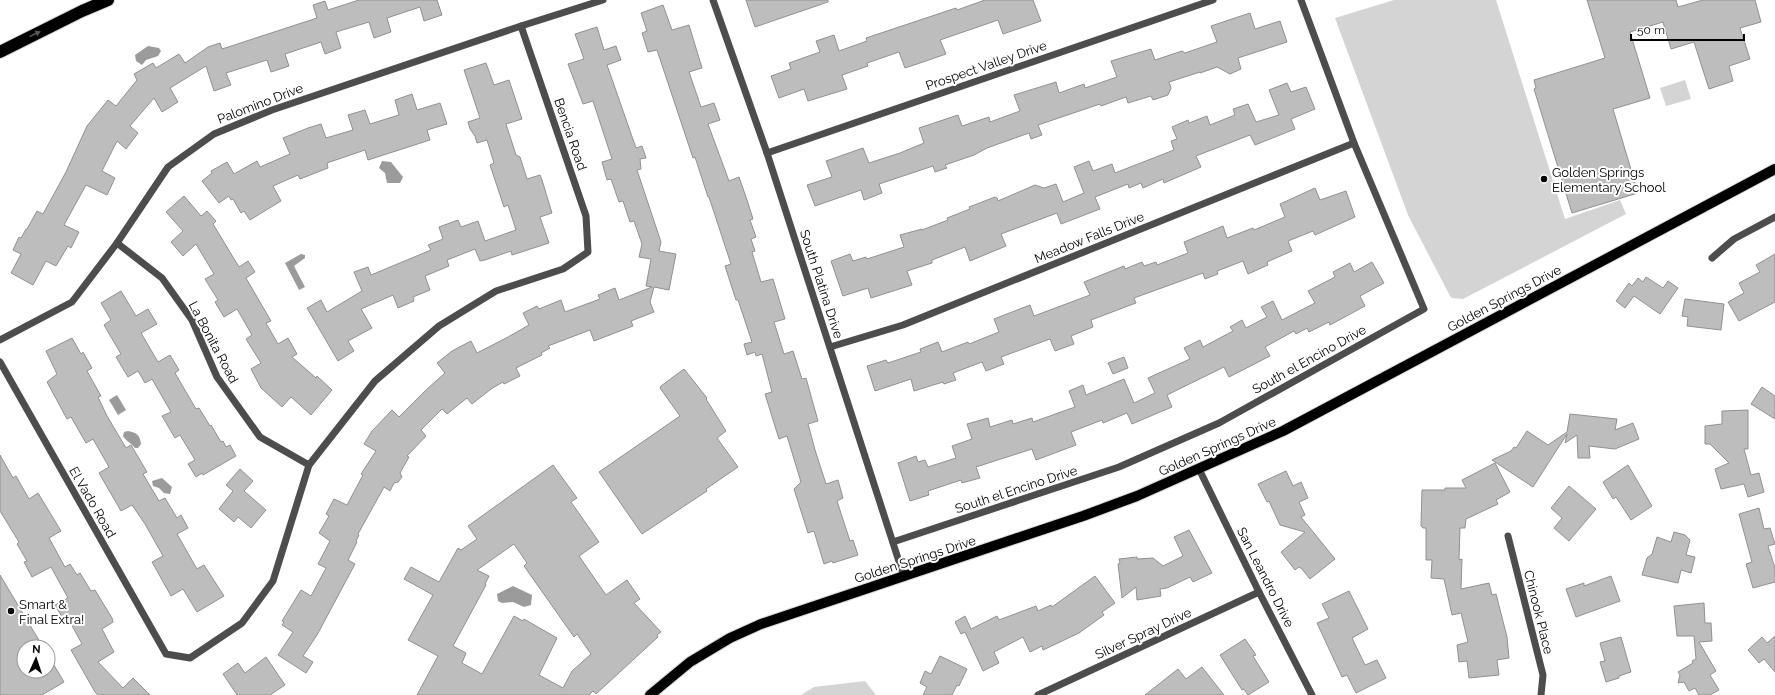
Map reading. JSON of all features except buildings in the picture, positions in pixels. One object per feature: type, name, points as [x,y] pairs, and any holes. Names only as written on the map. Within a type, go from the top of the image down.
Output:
[{"type":"highway","points":[[0,52],[82,11],[108,0]]},
{"type":"main road","name":"Golden Springs Drive","points":[[650,695],[690,662],[730,638],[784,615],[904,577],[1083,516],[1137,496],[1283,431],[1775,169]]},
{"type":"street","name":"Palomino Drive","points":[[0,340],[72,302],[117,243],[168,167],[214,134],[272,110],[603,0]]},
{"type":"street","name":"South Platina Drive","points":[[713,0],[767,153],[904,577]]},
{"type":"street","name":"Prospect Valley Drive","points":[[767,153],[1213,0]]},
{"type":"street","name":"South el Encino Drive","points":[[893,542],[1119,467],[1219,423],[1424,309],[1354,143],[1301,0]]},
{"type":"street","name":"Bencia Road","points":[[309,466],[375,381],[439,326],[496,291],[563,269],[588,252],[586,216],[521,26]]},
{"type":"street","name":"Meadow Falls Drive","points":[[830,347],[903,325],[1354,143]]},
{"type":"street","points":[[1712,258],[1734,239],[1775,217]]},
{"type":"street","name":"La Bonita Road","points":[[117,243],[162,278],[192,320],[217,377],[260,437],[309,466]]},
{"type":"street","name":"El Vado Road","points":[[0,362],[166,654],[190,658],[242,623],[273,581],[309,466]]},
{"type":"street","name":"San Leandro Drive","points":[[1199,469],[1259,592],[1312,695]]},
{"type":"street","name":"Chinook Place","points":[[1508,536],[1543,675],[1541,695]]},
{"type":"street","name":"Silver Spray Drive","points":[[1038,695],[1259,592]]},
{"type":"shaded area","points":[[1394,0],[1496,0],[1565,219],[1620,200],[1626,214],[1463,299],[1452,298],[1408,215],[1335,18]]},
{"type":"shaded area","points":[[148,46],[159,48],[161,51],[158,56],[146,60],[142,65],[136,61],[135,55]]},
{"type":"shaded area","points":[[1685,80],[1691,99],[1666,106],[1660,88]]},
{"type":"shaded area","points":[[382,161],[391,162],[403,177],[400,183],[387,183],[385,173],[379,168]]},
{"type":"shaded area","points":[[301,254],[305,255],[305,258],[294,266],[305,287],[299,290],[285,263]]},
{"type":"shaded area","points":[[117,395],[126,410],[118,415],[109,400]]},
{"type":"shaded area","points":[[128,431],[139,436],[141,444],[138,448],[135,448],[123,436],[124,432]]},
{"type":"shaded area","points":[[162,478],[172,487],[170,494],[164,493],[159,488],[153,486],[152,481]]},
{"type":"shaded area","points":[[513,586],[532,595],[531,605],[524,607],[513,602],[502,603],[498,601],[497,594]]},
{"type":"shaded area","points":[[865,681],[876,695],[801,695],[814,687]]},
{"type":"place","name":"Golden Springs Elementary School","points":[[1544,179]]},
{"type":"place","name":"Smart & Final Extra!","points":[[11,611]]}]
